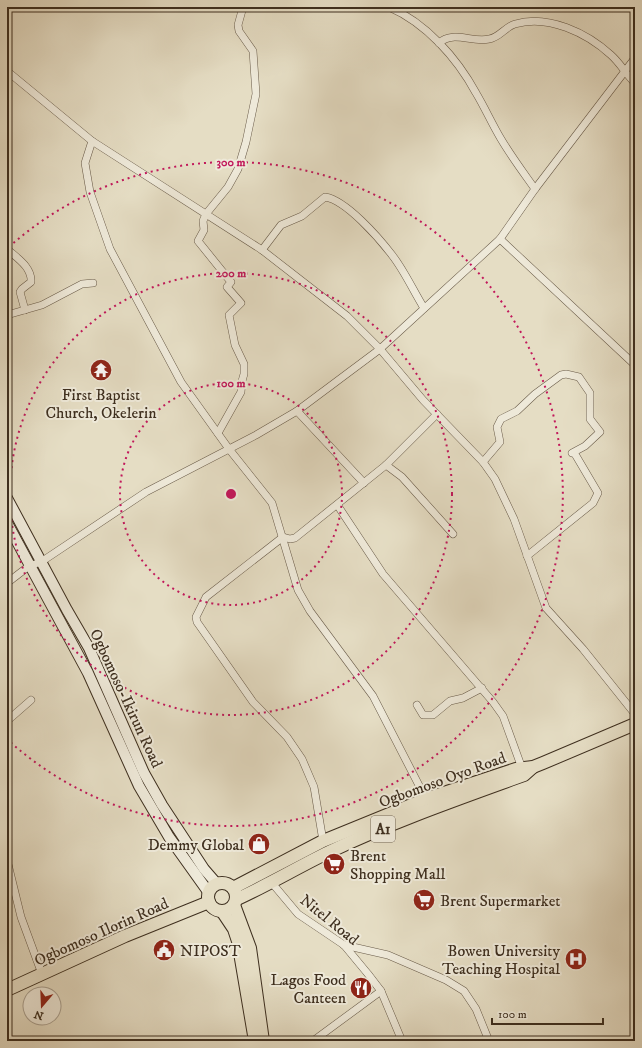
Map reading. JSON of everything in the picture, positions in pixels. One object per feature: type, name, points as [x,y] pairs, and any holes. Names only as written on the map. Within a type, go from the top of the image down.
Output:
[{"type":"main road","name":"Ogbomoso-Ikirun Road","points":[[7,498],[41,562],[90,648],[148,779],[204,869],[212,893]]},
{"type":"main road","name":"Ogbomoso-Ikirun Road","points":[[7,523],[88,673],[139,786],[169,837],[212,893]]},
{"type":"main road","name":"Ogbomoso Oyo Road","points":[[235,897],[272,883],[329,852],[635,724]]},
{"type":"main road","name":"Ogbomoso Oyo Road","points":[[235,897],[323,841],[426,799],[526,770]]},
{"type":"main road","points":[[255,1041],[238,941],[234,929],[222,911],[213,908],[212,893],[226,884],[235,897],[250,948],[263,1041]]},
{"type":"main road","name":"Ogbomoso Ilorin Road","points":[[7,990],[125,936],[212,893]]},
{"type":"main road","name":"A1","points":[[222,911],[227,910],[235,897]]},
{"type":"street","points":[[218,433],[241,392],[244,364],[236,350],[229,316],[241,304],[227,287],[231,282],[198,241],[204,230],[202,221],[232,180],[238,169],[245,148],[256,94],[253,51],[239,31],[238,25],[244,7]]},
{"type":"street","points":[[389,7],[401,12],[425,30],[439,43],[467,77],[506,148],[535,189]]},
{"type":"street","points":[[439,43],[444,39],[453,36],[481,40],[491,39],[503,29],[526,22],[555,23],[596,43],[618,62],[624,72],[635,83]]},
{"type":"street","points":[[7,583],[29,566],[41,562],[146,492],[256,435],[298,411],[380,349],[500,239],[535,189],[635,58]]},
{"type":"street","points":[[7,71],[92,141],[262,250],[347,316],[380,349],[437,414],[483,462],[495,479],[514,519],[546,608],[583,649],[635,714]]},
{"type":"street","points":[[92,141],[85,163],[90,192],[110,249],[181,382],[229,448],[272,503],[298,590],[310,611],[373,696],[426,799]]},
{"type":"street","points":[[262,250],[281,225],[302,216],[325,197],[334,198],[346,206],[393,256],[424,308]]},
{"type":"street","points":[[500,239],[635,365]]},
{"type":"street","points":[[7,249],[25,266],[32,276],[31,282],[20,292],[25,310]]},
{"type":"street","points":[[7,315],[42,305],[82,284],[93,283]]},
{"type":"street","points":[[483,462],[500,442],[497,427],[498,422],[517,411],[535,394],[561,376],[566,374],[578,377],[590,393],[590,419],[600,432],[585,446],[572,453],[575,454],[598,493],[593,503],[527,556]]},
{"type":"street","points":[[298,411],[364,483]]},
{"type":"street","points":[[283,537],[290,540],[295,538],[338,506],[386,465],[437,414]]},
{"type":"street","points":[[386,465],[402,477],[453,534]]},
{"type":"street","points":[[338,506],[388,580],[482,688],[503,716],[526,770]]},
{"type":"street","points":[[283,537],[206,597],[196,617],[197,622],[253,702],[287,737],[302,759],[314,786],[323,841]]},
{"type":"street","points":[[417,705],[423,715],[433,715],[450,701],[463,698],[482,688]]},
{"type":"street","points":[[7,721],[31,700]]},
{"type":"street","points":[[7,860],[21,917],[42,974]]},
{"type":"street","name":"Nitel Road","points":[[272,883],[298,914],[344,944],[381,991],[402,1041]]},
{"type":"street","points":[[344,944],[388,955],[446,980],[464,991],[476,1009],[489,1041]]},
{"type":"street","points":[[313,1041],[381,991]]},
{"type":"place","name":"First Baptist Church, Okelerin","points":[[101,370]]},
{"type":"place","name":"Demmy Global","points":[[259,844]]},
{"type":"place","name":"Brent Shopping Mall","points":[[334,864]]},
{"type":"place","name":"Brent Supermarket","points":[[424,900]]},
{"type":"place","name":"NIPOST","points":[[164,950]]},
{"type":"place","name":"Bowen University Teaching Hospital","points":[[576,959]]},
{"type":"place","name":"Lagos Food Canteen","points":[[361,988]]}]
